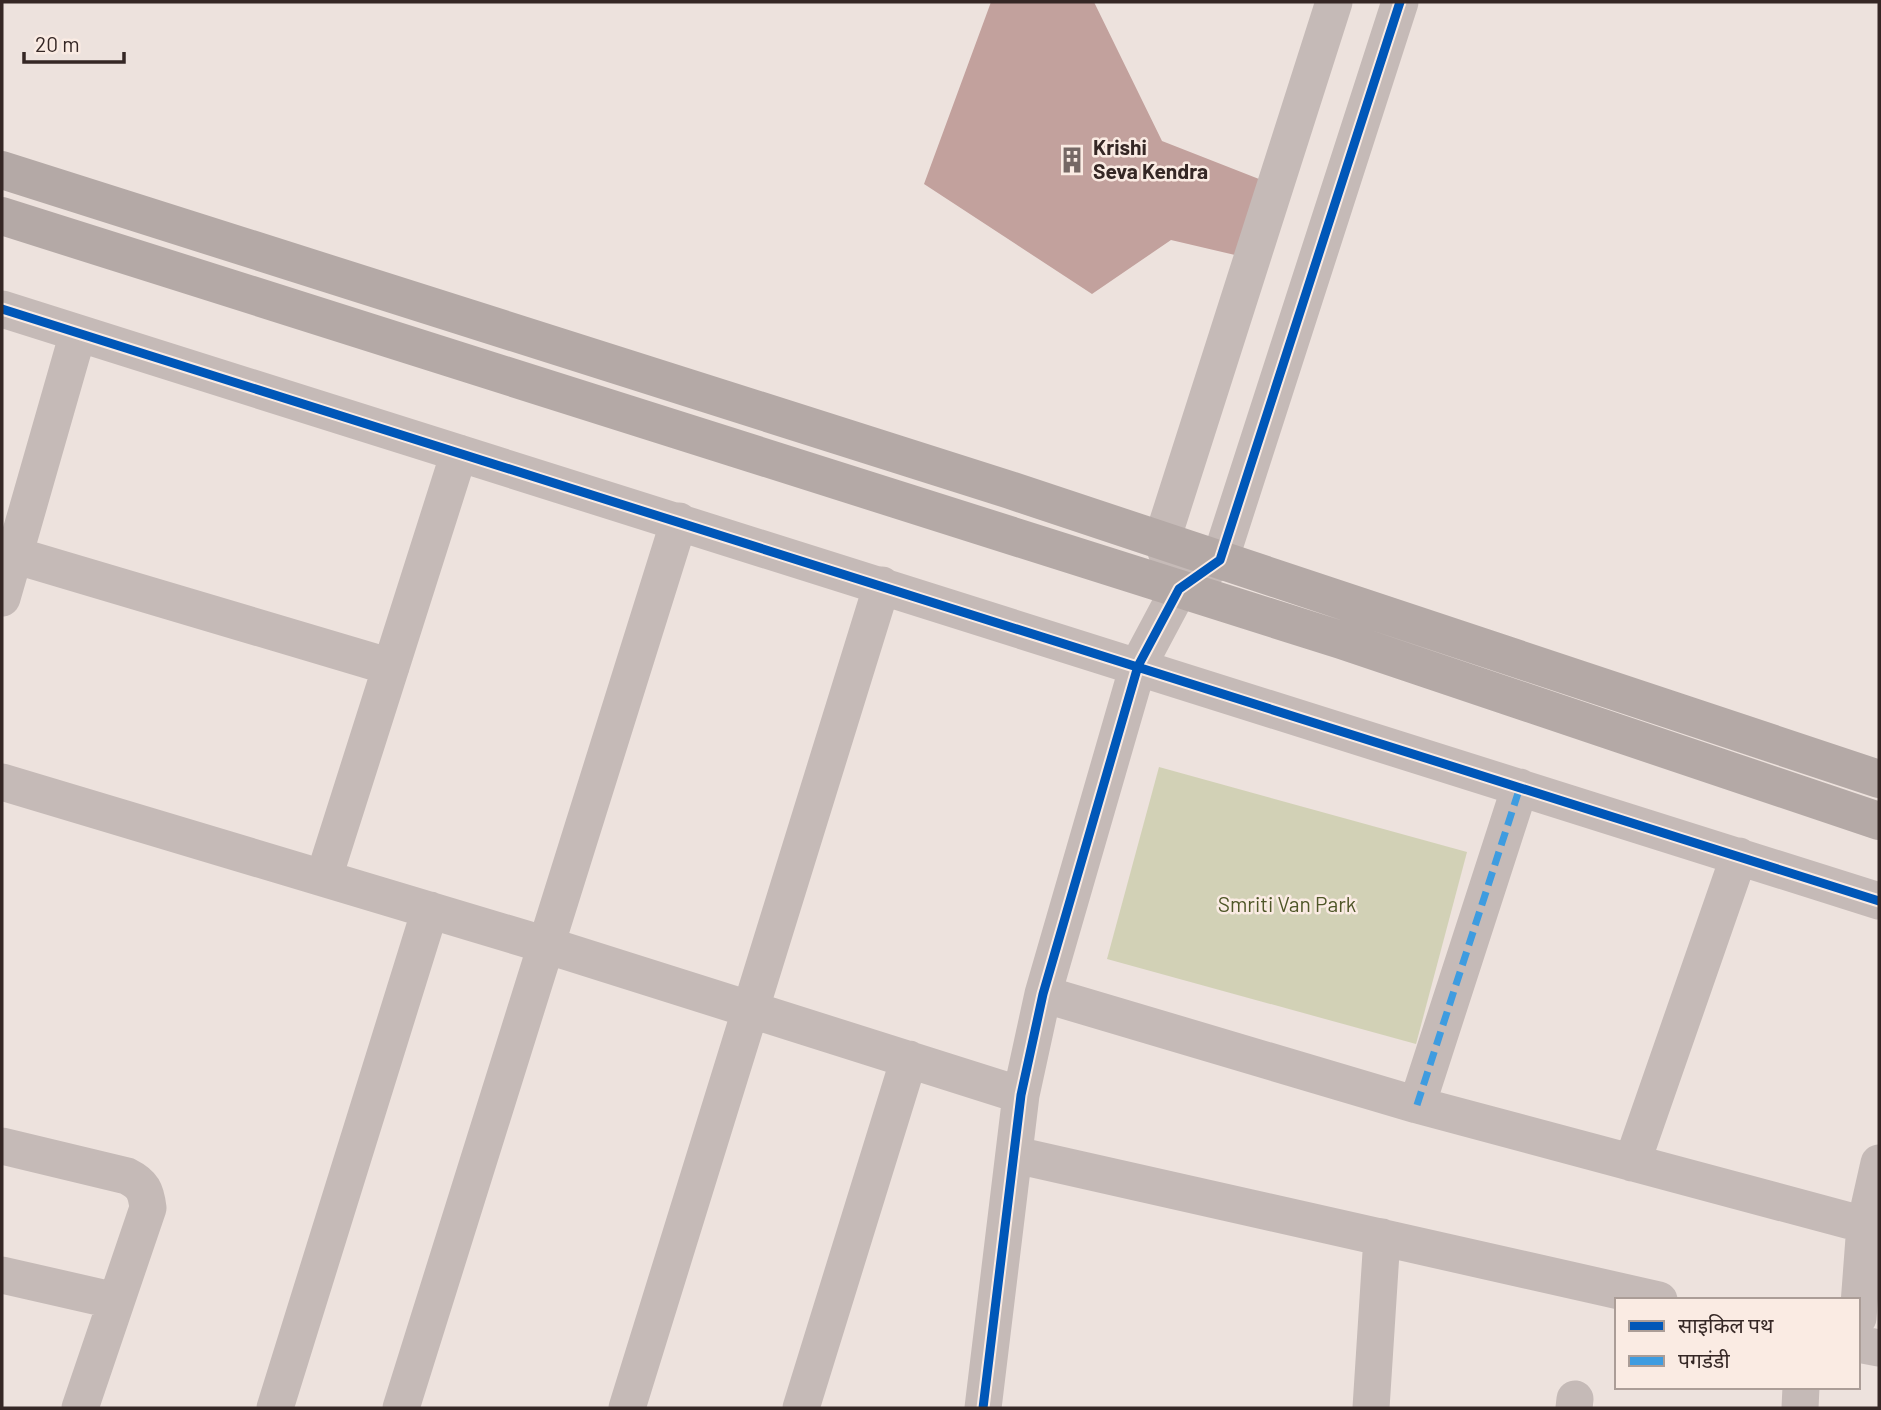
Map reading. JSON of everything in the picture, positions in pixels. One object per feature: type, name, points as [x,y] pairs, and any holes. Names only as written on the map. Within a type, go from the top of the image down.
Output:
[{"type":"main road","points":[[2,170],[1162,540],[1879,779]]},
{"type":"main road","points":[[2,216],[1179,589],[1879,821]]},
{"type":"street","points":[[1179,589],[1162,540],[1334,2]]},
{"type":"street","points":[[983,1408],[1016,1155],[1021,1095],[1043,994],[1138,666],[1179,589],[1220,560],[1400,2]]},
{"type":"street","points":[[2,309],[1879,901]]},
{"type":"street","points":[[2,598],[78,333]]},
{"type":"street","points":[[324,877],[459,453]]},
{"type":"street","points":[[401,1408],[679,521]]},
{"type":"street","points":[[14,555],[391,667]]},
{"type":"street","points":[[627,1408],[882,586]]},
{"type":"street","points":[[2,782],[546,945],[1021,1095]]},
{"type":"street","points":[[1417,1105],[1520,788]]},
{"type":"street","points":[[1632,1163],[1739,856]]},
{"type":"street","points":[[275,1408],[430,910]]},
{"type":"street","points":[[1043,994],[1417,1105],[1865,1225]]},
{"type":"street","points":[[801,1408],[909,1059]]},
{"type":"street","points":[[2,1146],[127,1176],[141,1183],[148,1208],[79,1408]]},
{"type":"street","points":[[1016,1155],[1650,1298]]},
{"type":"street","points":[[1860,1298],[1865,1225],[1879,1163]]},
{"type":"street","points":[[1371,1408],[1382,1237]]},
{"type":"street","points":[[2,1275],[116,1301]]},
{"type":"street","points":[[1860,1344],[1879,1348]]},
{"type":"street","points":[[1800,1408],[1801,1389]]},
{"type":"green space","name":"Smriti Van Park","points":[[1159,767],[1467,852],[1416,1044],[1107,959]]},
{"type":"building","name":"Krishi Seva Kendra","points":[[991,2],[1094,2],[1162,141],[1259,179],[1235,255],[1171,240],[1092,294],[924,184]]},
{"type":"marked path","points":[[1417,1105],[1520,787]]},
{"type":"cycle path","points":[[983,1408],[1021,1095],[1043,994],[1138,666],[1179,589],[1220,560],[1400,2]]},
{"type":"cycle path","points":[[2,309],[1879,901]]},
{"type":"place","name":"Krishi Seva Kendra","points":[[1072,160]]}]
